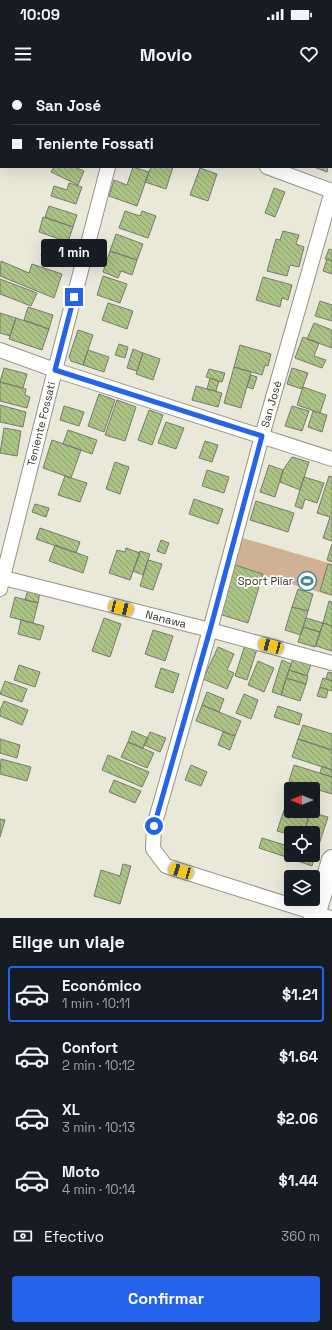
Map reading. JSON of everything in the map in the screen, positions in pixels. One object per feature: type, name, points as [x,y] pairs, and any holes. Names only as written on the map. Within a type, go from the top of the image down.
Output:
[{"type":"street","name":"Teniente Fossati","points":[[1,581],[108,168]]},
{"type":"street","points":[[270,168],[332,191]]},
{"type":"street","name":"San José","points":[[321,916],[166,866],[153,849],[154,826],[210,630],[262,436],[332,191]]},
{"type":"street","points":[[0,350],[55,370],[332,459]]},
{"type":"street","name":"Nanawa","points":[[1,581],[210,630],[332,663]]},
{"type":"street","points":[[321,916],[332,860]]},
{"type":"shaded area","name":"Sport Pilar","points":[[239,537],[332,564],[332,596],[230,566]]},
{"type":"building","points":[[53,168],[77,168],[84,171],[78,185],[51,172]]},
{"type":"building","points":[[133,168],[149,172],[137,206],[109,196],[114,180],[127,185]]},
{"type":"building","points":[[151,168],[173,168],[166,189],[145,182]]},
{"type":"building","points":[[200,168],[217,174],[208,201],[190,195]]},
{"type":"building","points":[[317,168],[328,168],[327,172]]},
{"type":"building","points":[[69,183],[82,187],[76,204],[51,196],[54,186],[67,190]]},
{"type":"building","points":[[274,188],[285,192],[275,217],[265,213]]},
{"type":"building","points":[[49,206],[77,215],[73,227],[45,217]]},
{"type":"building","points":[[125,211],[140,216],[142,211],[156,216],[148,238],[119,228]]},
{"type":"building","points":[[43,217],[73,227],[68,242],[39,232]]},
{"type":"building","points":[[283,231],[299,235],[296,244],[304,247],[299,267],[290,265],[287,276],[267,271],[276,239],[280,240]]},
{"type":"building","points":[[116,234],[143,244],[137,260],[110,251]]},
{"type":"building","points":[[45,243],[67,250],[63,263],[41,256]]},
{"type":"building","points":[[329,249],[332,250],[332,261],[325,259]]},
{"type":"building","points":[[110,251],[137,260],[132,275],[121,271],[118,278],[103,272]]},
{"type":"building","points":[[327,259],[332,261],[332,274],[323,271]]},
{"type":"building","points":[[1,261],[29,273],[32,264],[62,274],[54,298],[0,276]]},
{"type":"building","points":[[103,276],[127,284],[120,303],[97,295]]},
{"type":"building","points":[[263,277],[292,285],[288,300],[282,298],[280,307],[256,300]]},
{"type":"building","points":[[0,279],[37,293],[31,306],[0,294]]},
{"type":"building","points":[[320,301],[332,305],[332,321],[315,316]]},
{"type":"building","points":[[108,303],[133,311],[127,329],[102,320]]},
{"type":"building","points":[[28,307],[53,315],[49,329],[24,320]]},
{"type":"building","points":[[0,313],[16,318],[10,336],[0,333]]},
{"type":"building","points":[[16,318],[49,329],[42,350],[9,339]]},
{"type":"building","points":[[314,323],[332,330],[332,348],[307,339]]},
{"type":"building","points":[[78,330],[93,335],[83,365],[71,361],[69,357]]},
{"type":"building","points":[[303,337],[319,343],[314,356],[326,360],[322,368],[295,358]]},
{"type":"building","points":[[119,344],[128,347],[125,358],[115,355]]},
{"type":"building","points":[[240,345],[271,354],[268,366],[265,365],[262,375],[234,367]]},
{"type":"building","points":[[133,349],[143,353],[137,371],[127,368]]},
{"type":"building","points":[[88,350],[109,357],[104,372],[83,365]]},
{"type":"building","points":[[143,353],[160,359],[153,380],[136,374]]},
{"type":"building","points":[[234,367],[251,372],[241,408],[224,403]]},
{"type":"building","points":[[4,368],[27,374],[23,388],[0,382]]},
{"type":"building","points":[[292,368],[308,373],[302,389],[287,384]]},
{"type":"building","points":[[209,369],[225,373],[222,382],[206,377]]},
{"type":"building","points":[[251,375],[257,377],[253,389],[247,387]]},
{"type":"building","points":[[210,378],[219,381],[216,391],[207,389]]},
{"type":"building","points":[[0,382],[26,389],[25,395],[30,397],[27,408],[0,401]]},
{"type":"building","points":[[196,386],[222,393],[218,407],[192,400]]},
{"type":"building","points":[[303,387],[326,395],[320,413],[297,405]]},
{"type":"building","points":[[99,394],[115,400],[104,432],[88,426]]},
{"type":"building","points":[[117,400],[136,407],[125,441],[105,435]]},
{"type":"building","points":[[0,405],[26,412],[23,427],[0,422]]},
{"type":"building","points":[[64,406],[84,412],[79,426],[60,420]]},
{"type":"building","points":[[292,406],[309,411],[302,431],[285,426]]},
{"type":"building","points":[[149,410],[163,415],[152,445],[138,440]]},
{"type":"building","points":[[313,411],[327,415],[322,432],[308,427]]},
{"type":"building","points":[[166,422],[184,428],[176,449],[158,443]]},
{"type":"building","points":[[4,428],[21,431],[17,456],[0,453]]},
{"type":"building","points":[[68,430],[97,440],[92,454],[63,444]]},
{"type":"building","points":[[52,440],[81,450],[71,478],[43,468]]},
{"type":"building","points":[[205,441],[218,445],[212,462],[199,458]]},
{"type":"building","points":[[292,457],[309,462],[300,490],[280,482],[283,470]]},
{"type":"building","points":[[115,462],[129,467],[120,494],[106,489]]},
{"type":"building","points":[[269,465],[283,470],[275,497],[260,492]]},
{"type":"building","points":[[207,470],[229,477],[224,493],[202,486]]},
{"type":"building","points":[[65,476],[87,483],[80,502],[58,495]]},
{"type":"building","points":[[329,476],[332,477],[332,541],[323,538],[330,517],[317,513]]},
{"type":"building","points":[[304,477],[324,483],[317,503],[305,499],[302,509],[295,506]]},
{"type":"building","points":[[194,499],[223,509],[218,524],[189,514]]},
{"type":"building","points":[[256,501],[294,513],[288,532],[250,520]]},
{"type":"building","points":[[35,504],[49,508],[46,517],[32,512]]},
{"type":"building","points":[[40,528],[80,542],[76,553],[36,539]]},
{"type":"building","points":[[161,540],[169,543],[165,554],[157,551]]},
{"type":"building","points":[[332,544],[332,562],[327,560]]},
{"type":"building","points":[[55,545],[88,557],[83,573],[49,561]]},
{"type":"building","points":[[126,548],[140,553],[130,580],[109,573],[117,550],[125,552]]},
{"type":"building","points":[[140,551],[150,554],[143,575],[133,571]]},
{"type":"building","points":[[148,560],[162,564],[153,590],[140,586]]},
{"type":"building","points":[[328,564],[332,565],[332,595],[320,591]]},
{"type":"building","points":[[235,565],[263,574],[248,623],[219,614]]},
{"type":"building","points":[[28,589],[40,592],[38,603],[25,600]]},
{"type":"building","points":[[298,589],[313,594],[308,611],[292,607]]},
{"type":"building","points":[[15,597],[38,603],[33,623],[10,617]]},
{"type":"building","points":[[329,601],[332,602],[332,626],[323,623]]},
{"type":"building","points":[[292,607],[308,611],[301,635],[285,630]]},
{"type":"building","points":[[104,618],[121,624],[110,657],[92,651]]},
{"type":"building","points":[[306,618],[323,623],[320,632],[303,627]]},
{"type":"building","points":[[21,620],[44,626],[40,640],[18,634]]},
{"type":"building","points":[[323,623],[332,626],[332,651],[316,646]]},
{"type":"building","points":[[303,627],[320,632],[315,647],[298,642]]},
{"type":"building","points":[[153,630],[173,636],[165,661],[145,654]]},
{"type":"building","points":[[245,645],[257,649],[247,680],[235,676]]},
{"type":"building","points":[[218,647],[234,654],[227,670],[234,673],[227,689],[203,679]]},
{"type":"building","points":[[293,658],[311,664],[307,676],[289,670]]},
{"type":"building","points":[[282,660],[291,664],[281,695],[272,692]]},
{"type":"building","points":[[258,661],[274,668],[264,692],[248,685]]},
{"type":"building","points":[[19,665],[40,672],[35,687],[14,680]]},
{"type":"building","points":[[161,668],[179,674],[173,693],[155,687]]},
{"type":"building","points":[[289,670],[308,676],[306,684],[286,678]]},
{"type":"building","points":[[328,672],[332,673],[332,681],[326,679]]},
{"type":"building","points":[[286,678],[306,684],[300,701],[281,695]]},
{"type":"building","points":[[323,678],[332,681],[332,691],[320,687]]},
{"type":"building","points":[[5,681],[27,689],[22,702],[0,694]]},
{"type":"building","points":[[320,687],[328,690],[326,698],[317,696]]},
{"type":"building","points":[[207,692],[224,699],[219,712],[202,705]]},
{"type":"building","points":[[244,694],[258,700],[251,719],[236,713]]},
{"type":"building","points":[[4,701],[28,710],[22,725],[0,716],[0,710]]},
{"type":"building","points":[[202,705],[241,721],[235,736],[196,721]]},
{"type":"building","points":[[278,706],[302,714],[299,725],[274,717]]},
{"type":"building","points":[[303,725],[332,734],[332,750],[298,739]]},
{"type":"building","points":[[132,731],[148,738],[143,748],[128,742]]},
{"type":"building","points":[[150,732],[166,738],[160,752],[144,745]]},
{"type":"building","points":[[223,732],[235,736],[230,750],[218,745]]},
{"type":"building","points":[[0,739],[20,745],[17,758],[0,753]]},
{"type":"building","points":[[298,739],[332,750],[332,770],[292,757]]},
{"type":"building","points":[[128,742],[154,753],[147,768],[121,757]]},
{"type":"building","points":[[108,755],[149,772],[142,787],[102,770]]},
{"type":"building","points":[[1,759],[31,767],[27,781],[0,774]]},
{"type":"building","points":[[191,765],[207,772],[201,786],[185,780]]},
{"type":"building","points":[[294,765],[332,777],[332,794],[320,790],[320,782],[289,781]]},
{"type":"building","points":[[322,766],[332,770],[332,777],[320,773]]},
{"type":"building","points":[[114,780],[141,791],[135,803],[109,792]]},
{"type":"building","points":[[284,810],[284,818],[308,818],[306,826],[284,826],[284,833],[277,831]]},
{"type":"building","points":[[320,815],[328,817],[320,842],[320,826],[306,826],[308,818],[320,818]]},
{"type":"building","points":[[0,819],[5,820],[0,837]]},
{"type":"building","points":[[262,838],[284,845],[284,856],[259,848]]},
{"type":"building","points":[[301,862],[313,862],[312,866]]},
{"type":"building","points":[[123,864],[131,866],[120,904],[94,896],[101,870],[120,876]]},
{"type":"place","name":"Sport Pilar","points":[[307,581]]},
{"type":"route","points":[[74,297],[55,370],[262,436],[210,630],[154,826]]}]
